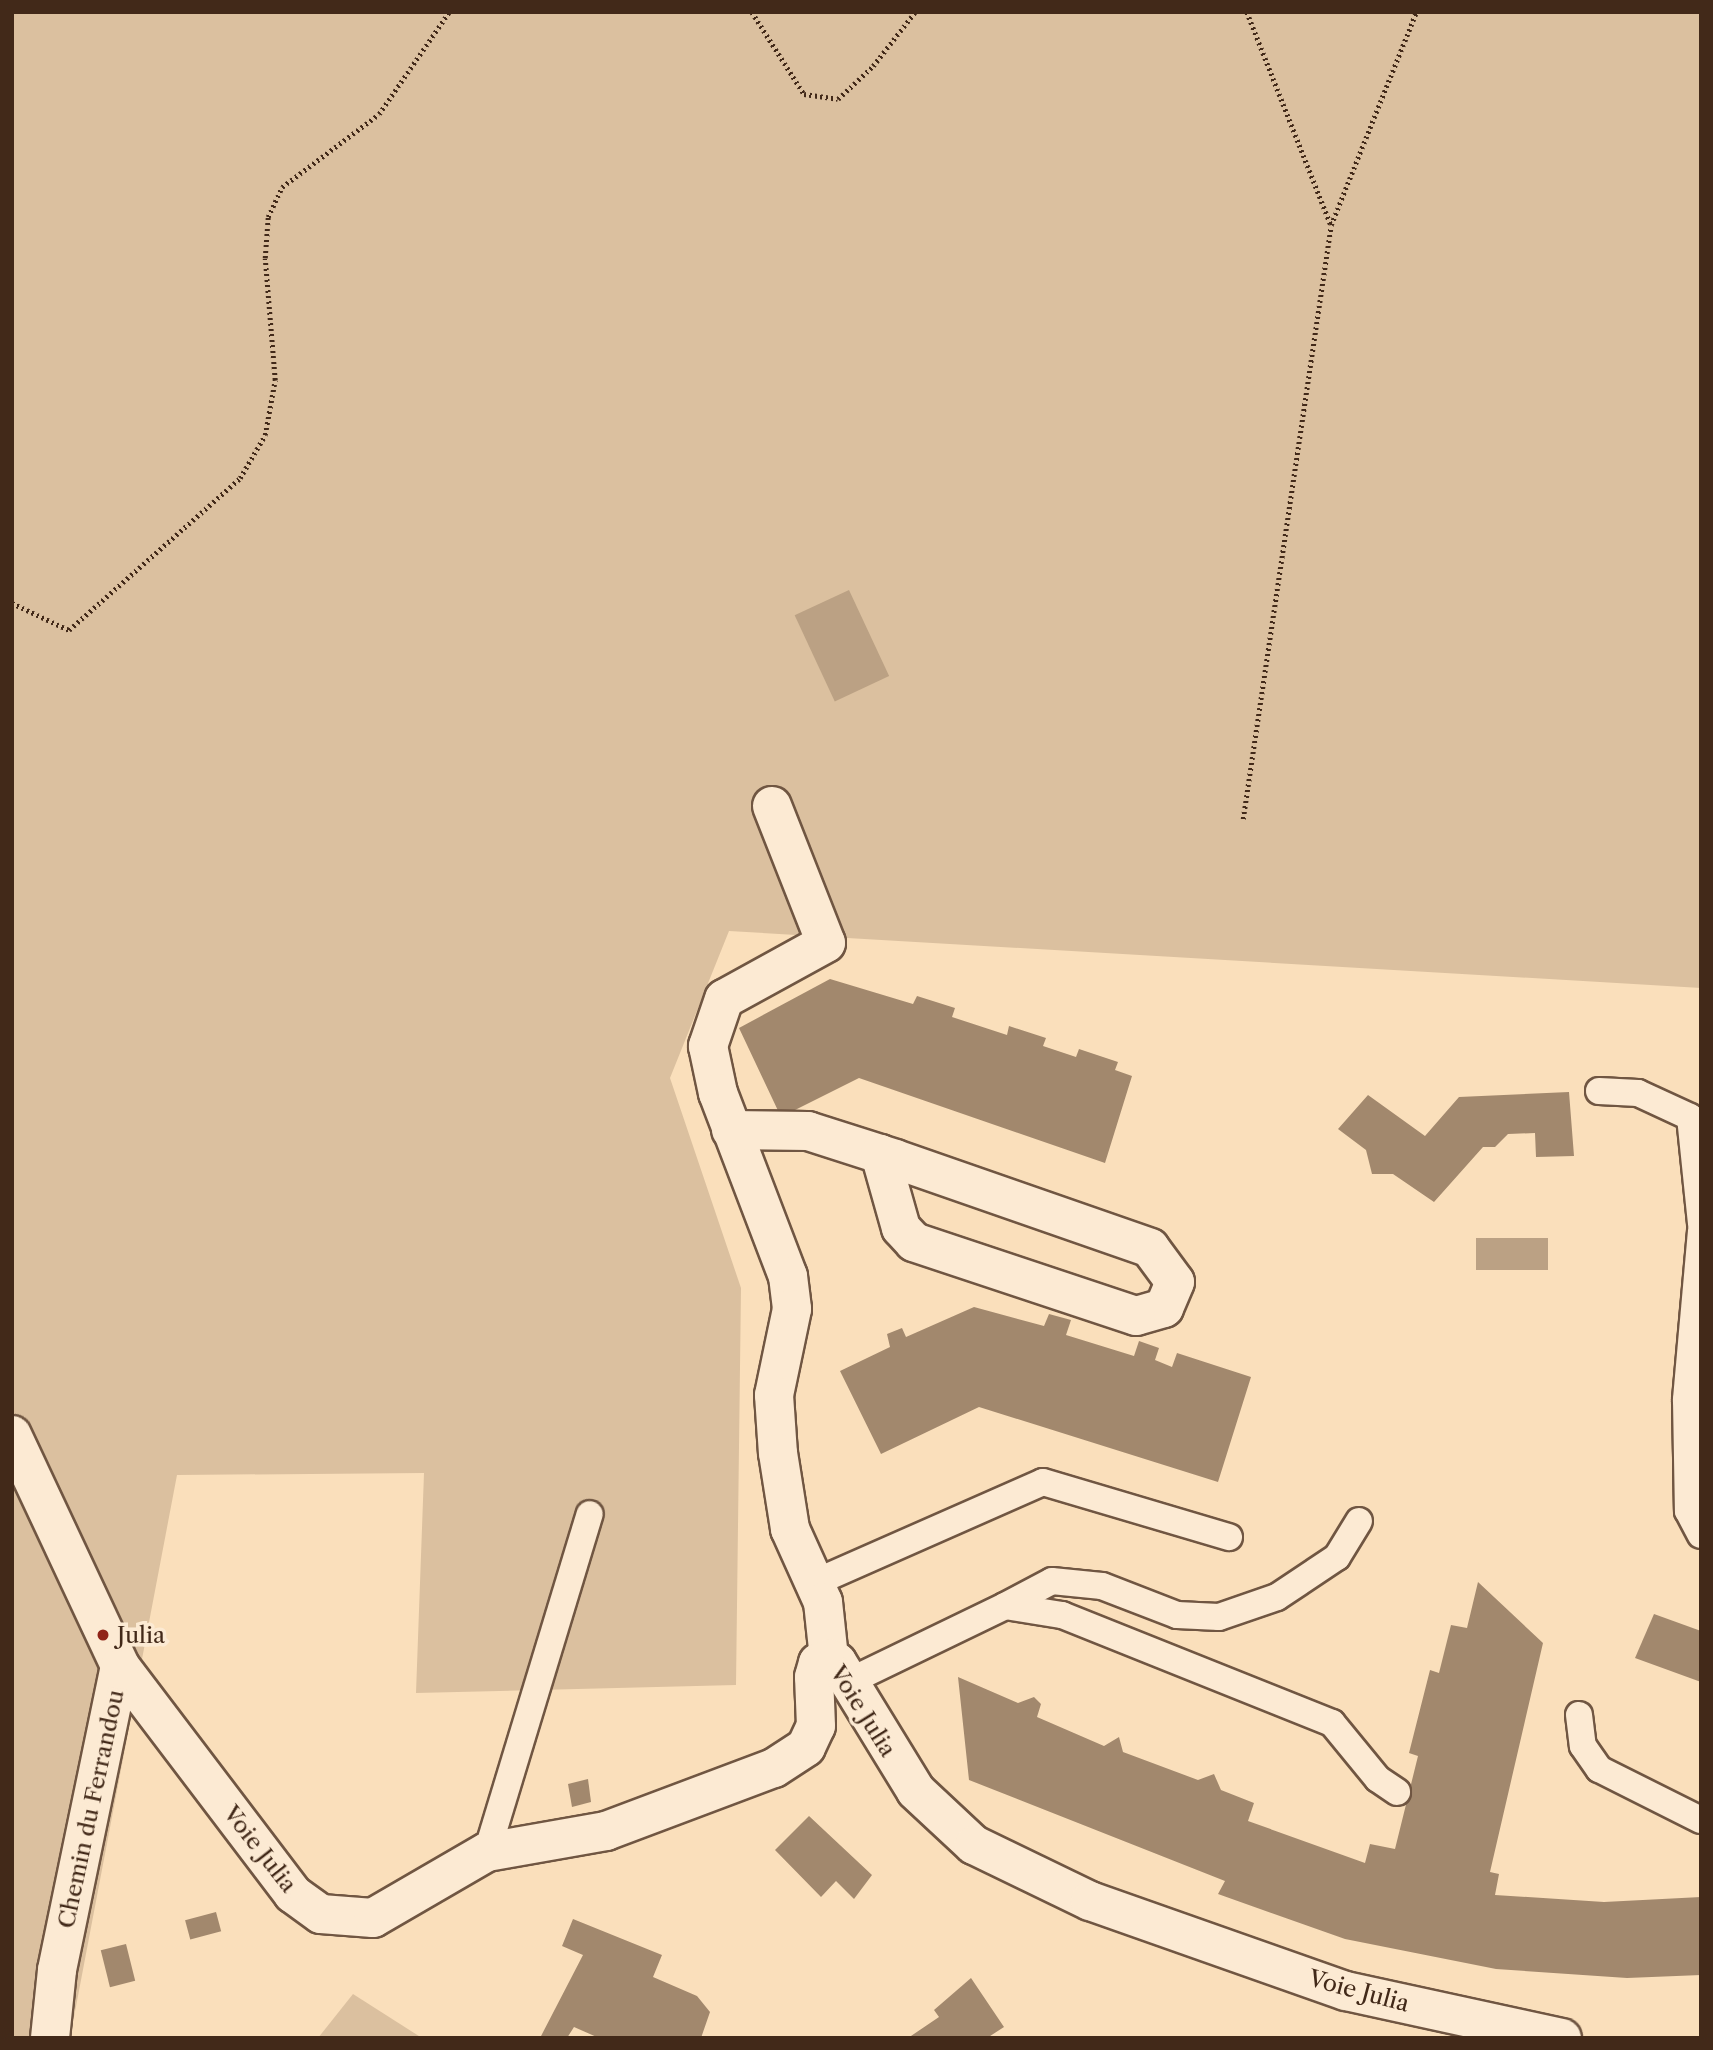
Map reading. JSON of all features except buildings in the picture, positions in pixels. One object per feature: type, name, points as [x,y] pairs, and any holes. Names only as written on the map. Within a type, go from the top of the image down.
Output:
[{"type":"street","points":[[772,807],[826,943],[724,999],[708,1046],[731,1130],[788,1276],[792,1309],[774,1395],[778,1453],[790,1529],[822,1602],[839,1670]]},
{"type":"street","points":[[731,1130],[808,1131],[880,1154],[1150,1248],[1175,1282],[1164,1308],[1136,1316],[914,1242],[901,1228],[880,1154]]},
{"type":"street","name":"Chemin du Ferrandou","points":[[12,1435],[120,1666],[57,1970],[50,2038]]},
{"type":"street","name":"Voie Julia","points":[[120,1666],[293,1894],[321,1914],[373,1918],[487,1852],[606,1831],[774,1768],[806,1747],[816,1726],[814,1677],[818,1663],[839,1670],[916,1791],[974,1845],[1090,1901],[1346,1991],[1562,2038]]},
{"type":"lane","points":[[1599,1091],[1638,1093],[1690,1117],[1701,1224]]},
{"type":"lane","points":[[1701,1231],[1686,1400],[1688,1511],[1701,1535]]},
{"type":"lane","points":[[814,1583],[1043,1482],[1229,1537]]},
{"type":"lane","points":[[487,1852],[590,1514]]},
{"type":"lane","points":[[839,1670],[1005,1606],[1052,1581],[1102,1586],[1177,1615],[1219,1617],[1277,1597],[1337,1558],[1359,1521]]},
{"type":"lane","points":[[1005,1606],[1062,1615],[1332,1723],[1378,1779],[1397,1792]]},
{"type":"lane","points":[[1579,1715],[1583,1746],[1599,1769],[1701,1820]]},
{"type":"path","points":[[12,603],[69,630],[240,478],[265,435],[275,380],[265,258],[268,217],[282,187],[379,114],[449,12]]},
{"type":"path","points":[[752,12],[804,94],[838,99],[873,66],[915,12]]},
{"type":"path","points":[[1247,12],[1331,225]]},
{"type":"path","points":[[1243,820],[1331,225],[1416,12]]},
{"type":"shaded area","points":[[12,12],[1701,12],[1701,988],[729,931],[670,1078],[741,1288],[736,1685],[416,1693],[424,1473],[177,1475],[70,2038],[12,2038]]},
{"type":"shaded area","points":[[849,590],[889,676],[835,701],[795,615]]},
{"type":"shaded area","points":[[1476,1238],[1548,1238],[1548,1270],[1476,1270]]},
{"type":"shaded area","points":[[353,1994],[422,2038],[318,2038]]},
{"type":"place","name":"Julia","points":[[103,1635]]}]
